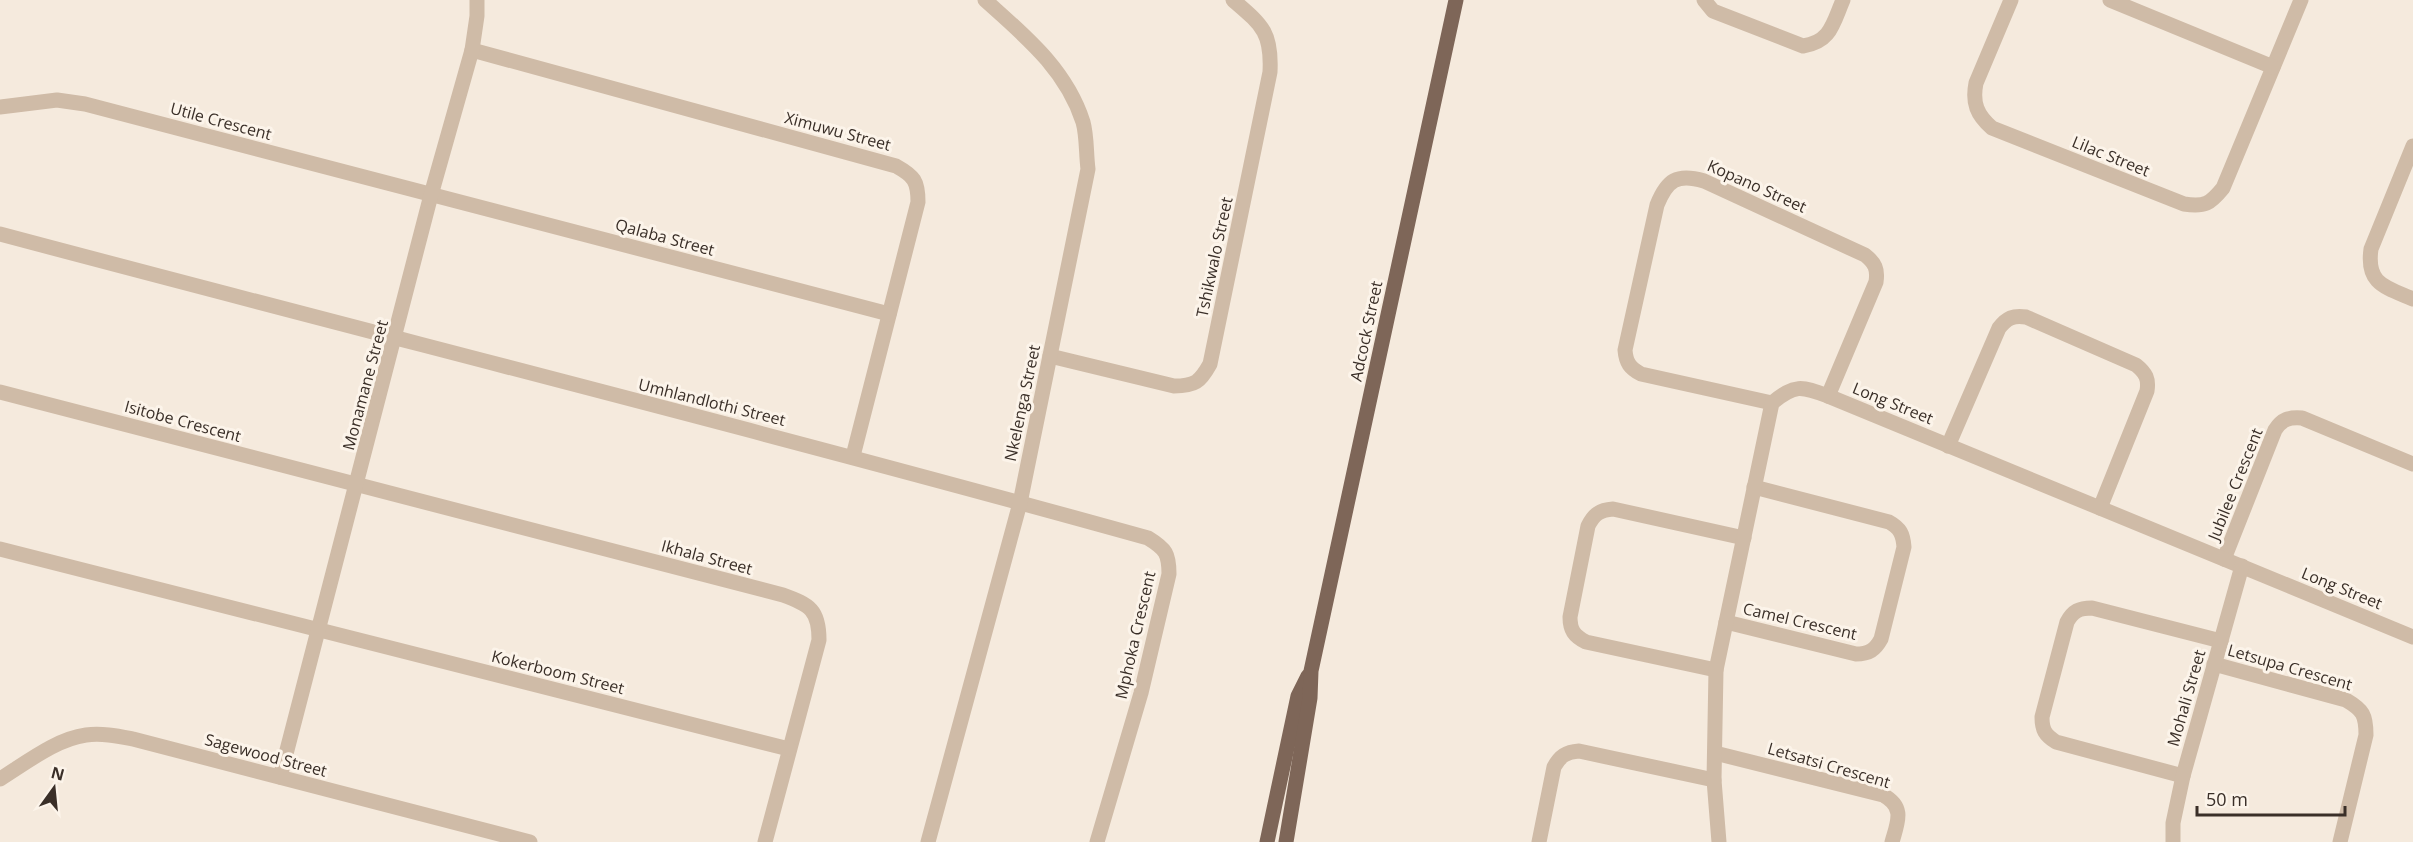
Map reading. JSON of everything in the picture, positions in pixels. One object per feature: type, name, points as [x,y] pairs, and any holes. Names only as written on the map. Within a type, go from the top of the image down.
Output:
[{"type":"main road","name":"Adcock Street","points":[[1286,842],[1310,698],[1311,670],[1456,0]]},
{"type":"main road","name":"Adcock Street","points":[[1267,842],[1298,696],[1311,670]]},
{"type":"street","name":"Monamane Street","points":[[280,777],[431,195],[472,50],[477,0]]},
{"type":"street","name":"Nkelenga Street","points":[[928,842],[1020,503],[1088,169],[1084,124],[1072,94],[1057,70],[1037,46],[985,0]]},
{"type":"street","name":"Tshikwalo Street","points":[[1050,356],[1174,386],[1189,386],[1203,378],[1212,352],[1270,72],[1271,52],[1268,38],[1258,22],[1233,0]]},
{"type":"street","points":[[1704,0],[1713,11],[1803,46],[1813,45],[1822,40],[1831,30],[1843,0]]},
{"type":"street","name":"Lilac Street","points":[[2012,0],[1976,83],[1973,96],[1976,109],[1982,119],[1992,128],[2184,204],[2200,206],[2214,200],[2223,188],[2301,0]]},
{"type":"street","points":[[2110,0],[2273,67]]},
{"type":"street","name":"Ximuwu Street","points":[[472,50],[896,166],[910,173],[918,186],[918,202],[853,456]]},
{"type":"street","name":"Utile Crescent","points":[[0,107],[57,100],[85,104],[431,195]]},
{"type":"street","points":[[2413,146],[2371,249],[2369,264],[2375,278],[2387,287],[2413,298]]},
{"type":"street","name":"Kopano Street","points":[[1772,403],[1641,374],[1632,369],[1626,360],[1625,350],[1657,205],[1663,190],[1676,179],[1690,177],[1704,181],[1865,255],[1873,262],[1877,272],[1876,282],[1828,396]]},
{"type":"street","name":"Qalaba Street","points":[[431,195],[889,314]]},
{"type":"street","points":[[0,234],[395,339]]},
{"type":"street","points":[[1948,446],[1999,328],[2005,320],[2015,315],[2026,317],[2145,371],[2148,381],[2147,392],[2100,508]]},
{"type":"street","name":"Umhlandlothi Street","points":[[395,339],[853,456],[1020,503]]},
{"type":"street","name":"Long Street","points":[[1772,403],[1788,390],[1807,388],[2413,637]]},
{"type":"street","name":"Isitobe Crescent","points":[[0,392],[357,484]]},
{"type":"street","points":[[1719,842],[1714,780],[1716,670],[1772,403]]},
{"type":"street","name":"Jubilee Crescent","points":[[2224,559],[2275,430],[2281,421],[2291,417],[2302,418],[2413,464]]},
{"type":"street","name":"Ikhala Street","points":[[357,484],[783,595],[804,603],[815,614],[819,624],[819,640],[765,842]]},
{"type":"street","name":"Camel Crescent","points":[[1726,622],[1856,654],[1867,654],[1876,648],[1881,639],[1904,547],[1903,536],[1898,527],[1889,522],[1755,487]]},
{"type":"street","name":"Mphoka Crescent","points":[[1020,503],[1148,538],[1161,546],[1169,559],[1169,574],[1141,693],[1096,842]]},
{"type":"street","points":[[1716,670],[1586,642],[1576,637],[1570,628],[1570,617],[1588,526],[1593,516],[1602,510],[1613,509],[1744,538]]},
{"type":"street","points":[[0,549],[319,630]]},
{"type":"street","name":"Mohali Street","points":[[2173,842],[2173,823],[2183,776],[2242,566]]},
{"type":"street","points":[[2183,776],[2056,742],[2047,736],[2042,727],[2042,717],[2067,622],[2072,613],[2081,608],[2092,608],[2221,641]]},
{"type":"street","name":"Kokerboom Street","points":[[319,630],[789,749]]},
{"type":"street","name":"Letsupa Crescent","points":[[2214,664],[2346,700],[2359,707],[2366,720],[2366,735],[2340,842]]},
{"type":"street","name":"Sagewood Street","points":[[0,779],[66,741],[85,735],[106,734],[133,738],[530,842]]},
{"type":"street","points":[[1539,842],[1554,767],[1559,758],[1568,752],[1579,751],[1714,780]]},
{"type":"street","name":"Letsatsi Crescent","points":[[1715,753],[1883,795],[1892,800],[1898,809],[1898,820],[1892,842]]}]
